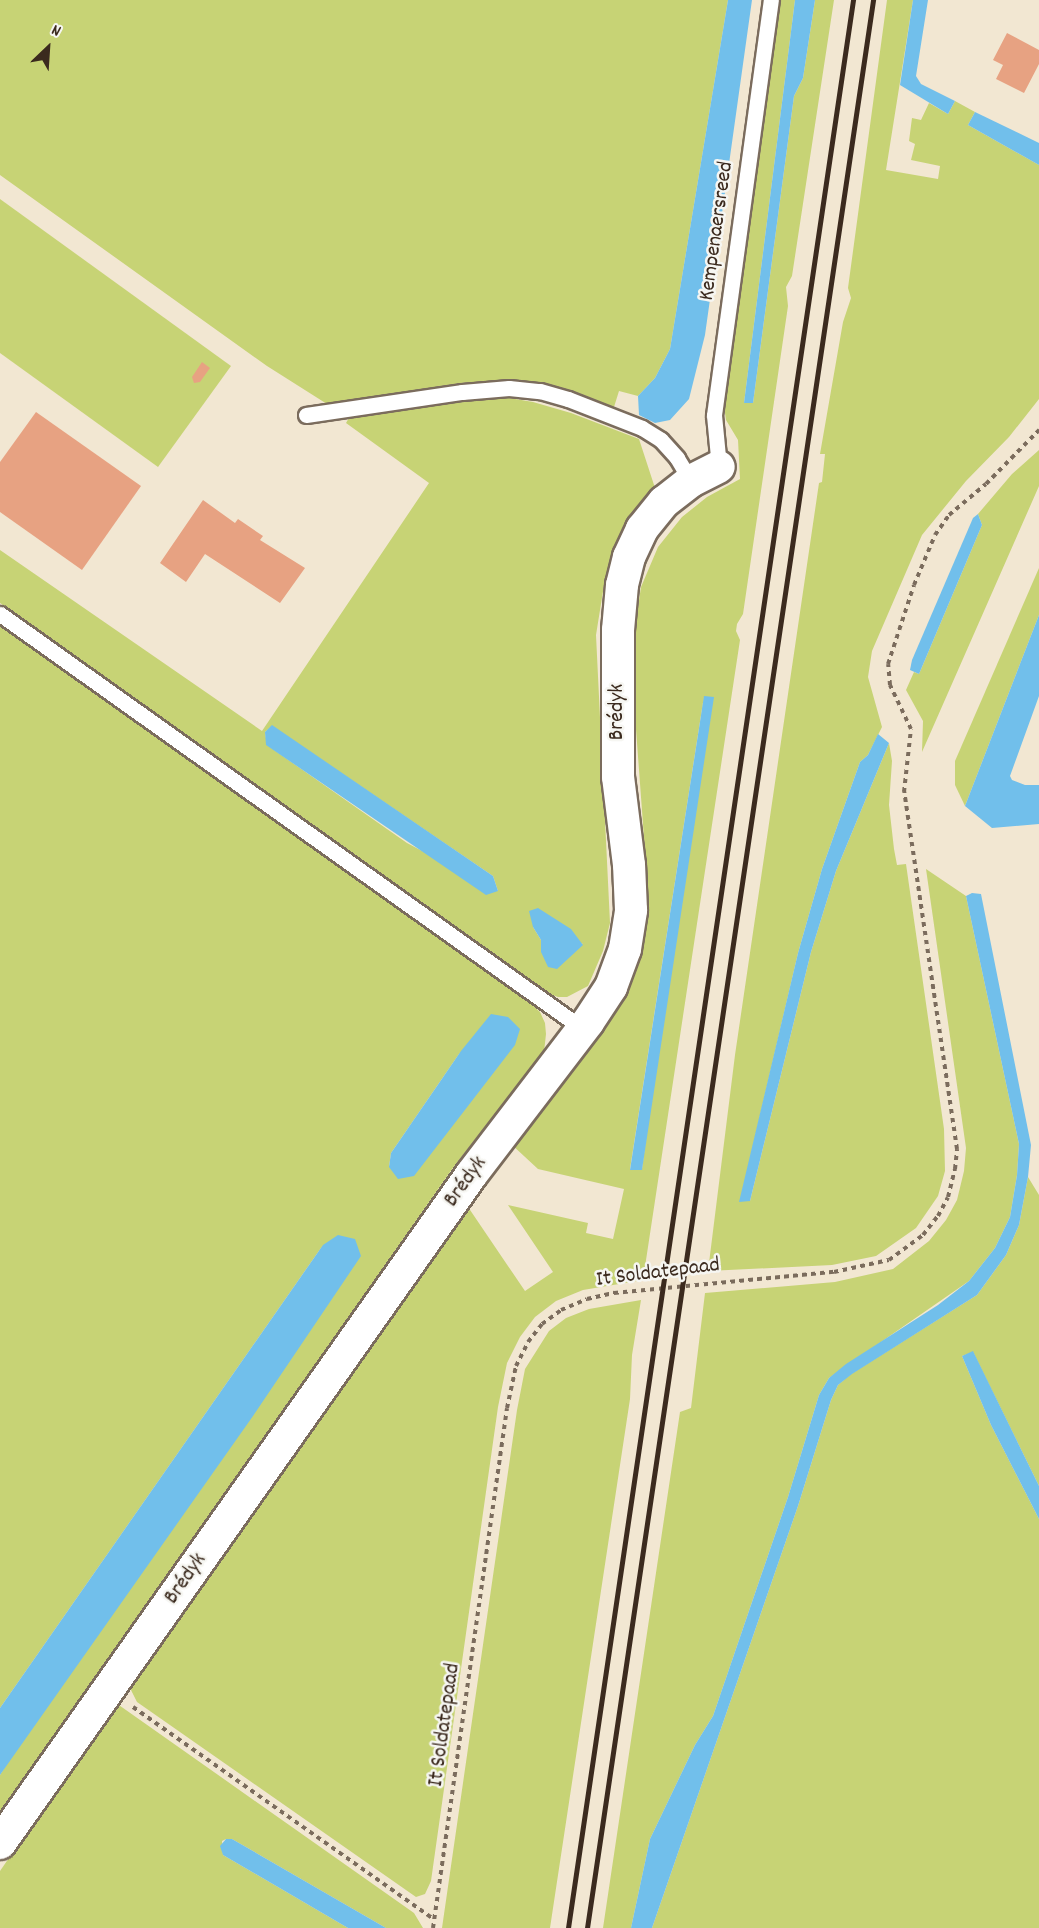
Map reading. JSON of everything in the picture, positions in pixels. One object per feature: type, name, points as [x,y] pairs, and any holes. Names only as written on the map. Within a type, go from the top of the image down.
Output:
[{"type":"street","name":"Brédyk","points":[[0,1843],[471,1174],[583,1029],[611,987],[625,949],[631,910],[629,866],[618,777],[618,630],[622,585],[629,557],[642,530],[664,501],[691,481],[718,467]]},
{"type":"lane","name":"Kempenaersreed","points":[[718,467],[714,414],[771,0]]},
{"type":"lane","points":[[306,415],[462,392],[509,388],[540,392],[568,399],[652,434],[661,440],[677,458],[691,481]]},
{"type":"lane","points":[[0,614],[583,1029]]},
{"type":"path","name":"It Soldatepaad","points":[[433,1928],[507,1408],[516,1366],[528,1342],[542,1324],[561,1310],[587,1299],[614,1293],[834,1272],[889,1260],[923,1235],[938,1216],[948,1197],[956,1170],[955,1127],[904,792],[911,729],[890,684],[888,664],[914,585],[935,535],[949,515],[986,484],[1039,430]]},
{"type":"path","points":[[108,1689],[434,1919]]},
{"type":"green space","points":[[0,0],[728,0],[670,349],[655,378],[638,396],[619,391],[614,407],[537,385],[503,380],[461,383],[327,404],[267,366],[0,175]]},
{"type":"green space","points":[[780,0],[795,0],[744,403],[753,403],[794,96],[803,78],[815,0],[834,0],[792,276],[786,287],[788,306],[743,614],[736,631],[740,640],[643,1280],[583,1290],[556,1301],[535,1317],[520,1337],[507,1363],[498,1407],[431,1881],[425,1894],[416,1897],[137,1702],[131,1690],[133,1679],[466,1204],[525,1291],[553,1272],[508,1205],[588,1223],[586,1233],[613,1239],[624,1189],[538,1169],[511,1144],[620,1000],[639,960],[646,930],[648,892],[634,702],[633,641],[641,587],[658,547],[682,517],[707,497],[740,479],[738,440],[726,420],[723,399]],"holes":[[[704,696],[642,1169],[630,1170]]]},
{"type":"green space","points":[[887,0],[913,0],[886,170],[938,179],[940,166],[911,160],[915,144],[909,141],[912,118],[921,120],[929,103],[948,114],[955,101],[975,112],[968,125],[1039,165],[1039,399],[1009,437],[966,481],[922,535],[872,651],[868,677],[882,727],[868,755],[860,762],[822,869],[798,953],[740,1201],[750,1201],[811,952],[836,871],[889,743],[892,761],[889,805],[894,849],[897,865],[906,864],[944,1129],[945,1171],[938,1196],[916,1228],[876,1256],[832,1265],[708,1271],[735,1055],[819,483],[822,482],[825,454],[820,454],[843,322],[851,298],[848,288]]},
{"type":"green space","points":[[0,199],[231,366],[158,467],[0,353]]},
{"type":"green space","points":[[503,397],[533,402],[571,413],[639,439],[655,488],[627,526],[605,579],[596,635],[610,923],[603,951],[588,986],[567,997],[547,993],[0,603],[0,550],[262,731],[429,483],[346,423],[350,416]],"holes":[[[272,726],[493,876],[498,891],[407,843],[267,745],[265,732]],[[533,927],[583,944],[541,952],[541,940]]]},
{"type":"green space","points":[[1039,450],[1039,486],[922,752],[923,721],[906,690],[914,672],[919,674],[982,525],[978,514],[1012,474]]},
{"type":"green space","points":[[1039,568],[1039,615],[965,806],[955,785],[955,761]]},
{"type":"green space","points":[[0,623],[513,987],[540,1012],[545,1023],[546,1034],[544,1052],[455,1165],[0,1814],[0,1775],[323,1245],[0,1708]],"holes":[[[461,1051],[389,1167],[391,1153]]]},
{"type":"green space","points":[[926,869],[966,896],[1019,1144],[1017,1175],[1010,1217],[995,1248],[969,1281],[829,1378],[819,1395],[788,1497],[713,1716],[695,1745],[650,1839],[631,1928],[603,1928],[680,1412],[691,1408],[705,1293],[835,1282],[893,1269],[929,1241],[946,1220],[957,1200],[964,1171],[966,1148]]},
{"type":"green space","points":[[1028,1177],[1039,1195],[1039,1486],[973,1352],[962,1356],[991,1425],[1039,1519],[1039,1928],[652,1928],[838,1385],[851,1374],[977,1295],[1006,1255],[1019,1225]]},
{"type":"green space","points":[[641,1300],[632,1355],[630,1399],[550,1928],[442,1928],[517,1410],[525,1369],[549,1331],[566,1318],[589,1309]]},
{"type":"green space","points":[[116,1703],[414,1913],[423,1928],[386,1928],[232,1839],[226,1839],[222,1841],[223,1855],[348,1928],[0,1928],[0,1871]]},
{"type":"water","points":[[728,0],[752,0],[705,335],[689,399],[670,420],[655,423],[639,415],[638,396],[655,378],[670,349]]},
{"type":"water","points":[[795,0],[815,0],[803,78],[794,96],[753,403],[744,403]]},
{"type":"water","points":[[913,0],[928,0],[916,76],[921,84],[955,101],[948,114],[900,85]]},
{"type":"water","points":[[975,112],[1039,143],[1039,165],[968,125]]},
{"type":"water","points":[[978,514],[982,525],[919,674],[910,670],[912,660],[973,518]]},
{"type":"water","points":[[1039,615],[1039,696],[1010,776],[1012,780],[1025,785],[1039,785],[1039,824],[992,828],[965,806]]},
{"type":"water","points":[[704,696],[714,697],[642,1170],[630,1170]]},
{"type":"water","points":[[272,725],[493,876],[498,891],[486,895],[266,745],[265,732]]},
{"type":"water","points":[[878,734],[889,743],[836,871],[811,952],[750,1201],[739,1202],[798,953],[822,869],[860,762],[868,755]]},
{"type":"water","points":[[972,893],[981,894],[1031,1145],[1019,1225],[1006,1255],[977,1295],[838,1385],[652,1928],[631,1928],[650,1839],[695,1745],[713,1716],[788,1497],[819,1395],[829,1378],[846,1364],[938,1305],[969,1281],[995,1248],[1010,1217],[1017,1175],[1019,1144],[966,896]]},
{"type":"water","points":[[538,908],[571,929],[583,945],[557,969],[548,967],[541,952],[541,940],[533,927],[529,911]]},
{"type":"water","points":[[491,1014],[508,1017],[520,1029],[515,1045],[414,1176],[398,1179],[389,1167],[391,1153],[461,1051]]},
{"type":"water","points":[[338,1235],[355,1239],[361,1256],[253,1416],[0,1775],[0,1708],[323,1245]]},
{"type":"water","points":[[973,1351],[1039,1486],[1039,1519],[991,1425],[962,1356]]},
{"type":"water","points":[[226,1839],[232,1839],[386,1928],[348,1928],[223,1855],[220,1846]]},
{"type":"building","points":[[1007,33],[1039,50],[1039,64],[1024,93],[996,79],[1003,65],[993,60]]},
{"type":"building","points":[[202,362],[210,368],[200,382],[194,383],[192,377]]},
{"type":"building","points":[[36,412],[141,486],[82,570],[0,512],[0,462]]},
{"type":"building","points":[[203,500],[235,523],[238,519],[263,536],[260,540],[305,568],[280,603],[205,554],[186,582],[160,563]]},
{"type":"railway","points":[[568,1928],[853,0]]},
{"type":"railway","points":[[587,1928],[873,0]]}]
